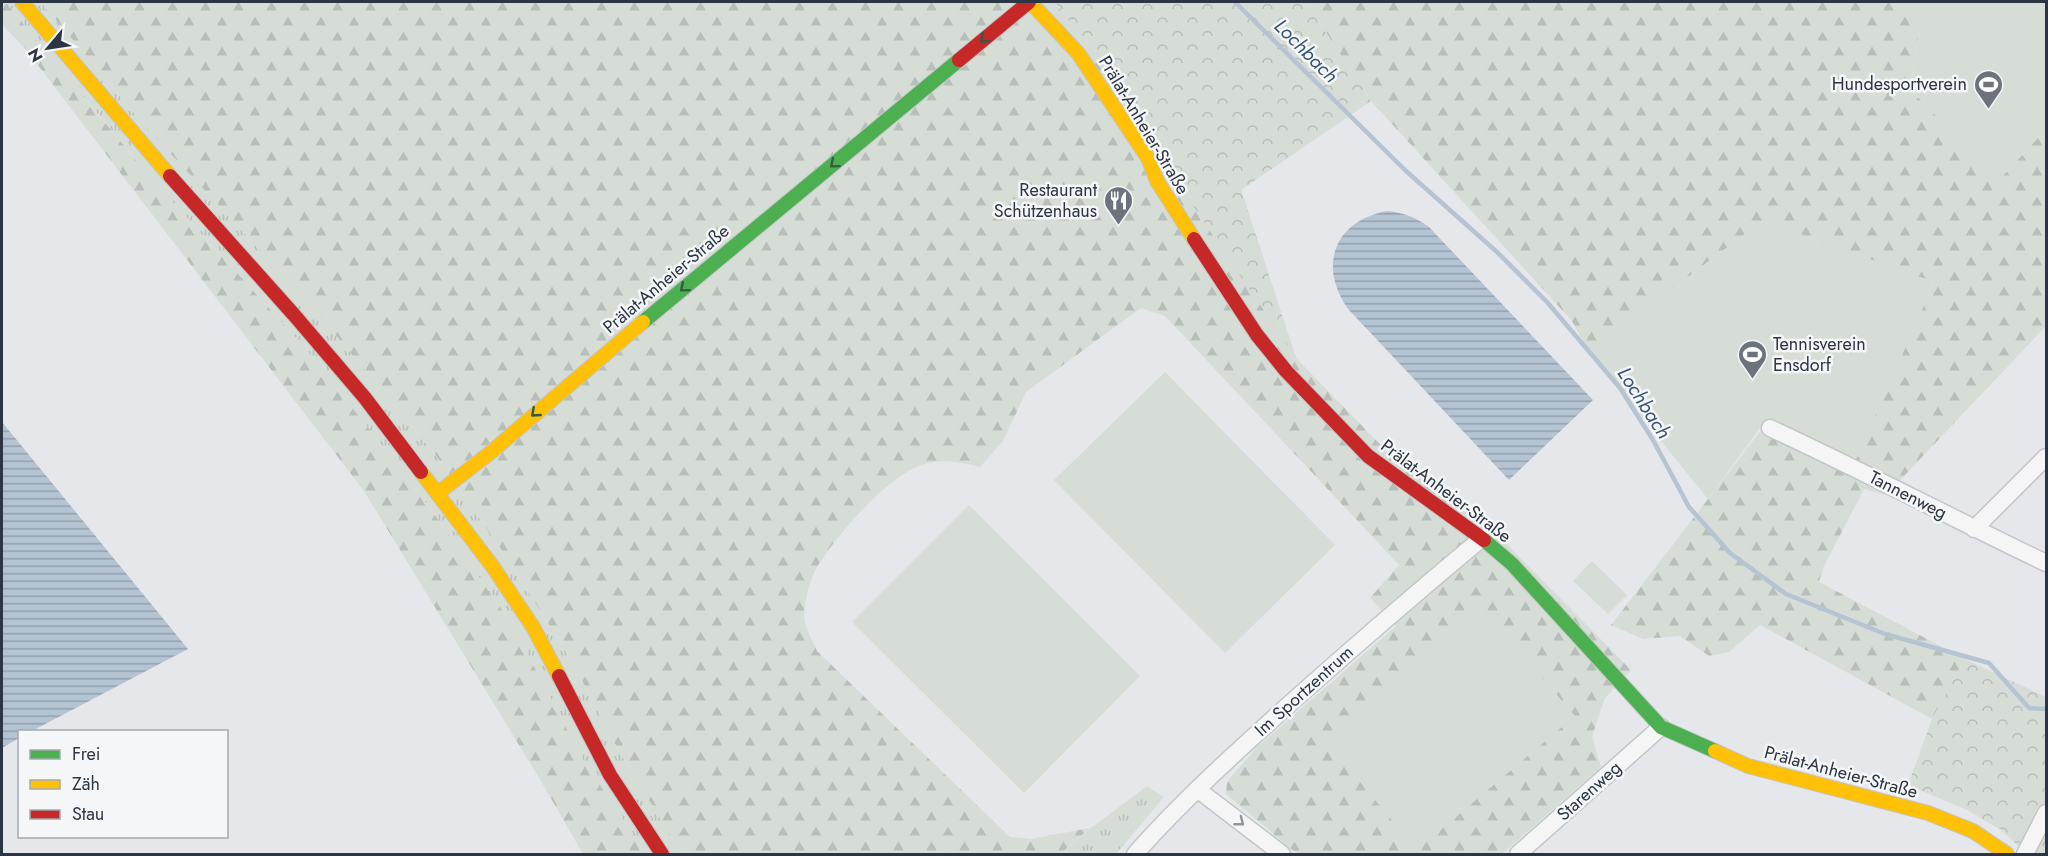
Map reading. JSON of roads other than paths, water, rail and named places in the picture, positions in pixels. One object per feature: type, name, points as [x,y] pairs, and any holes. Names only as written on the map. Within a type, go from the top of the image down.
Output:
[{"type":"street","points":[[22,2],[192,202],[296,316],[365,398],[438,493],[493,567],[532,627],[610,775],[662,855]]},
{"type":"street","name":"Prälat-Anheier-Straße","points":[[438,493],[490,453],[590,366],[1030,2],[1078,53],[1148,158],[1157,181],[1180,218],[1257,334],[1286,371],[1377,463],[1482,538],[1512,564],[1661,727],[1748,766],[1928,813],[1973,831],[2007,855]]},
{"type":"street","name":"Tannenweg","points":[[1770,428],[2046,562]]},
{"type":"street","points":[[1974,529],[2046,457]]},
{"type":"street","name":"Im Sportzentrum","points":[[1135,855],[1197,789],[1353,647],[1482,538]]},
{"type":"street","name":"Starenweg","points":[[1518,855],[1661,727]]},
{"type":"street","points":[[1197,789],[1282,855]]},
{"type":"street","points":[[2025,855],[2046,813]]},
{"type":"water","points":[[1388,211],[1409,216],[1429,227],[1593,400],[1509,480],[1349,310],[1339,294],[1334,278],[1333,262],[1336,248],[1343,235],[1355,224],[1370,216]]},
{"type":"water","points":[[2,422],[188,649],[34,730],[18,730],[18,739],[2,748]]},
{"type":"waterway","name":"Lochbach","points":[[1235,2],[1406,171],[1497,252],[1547,302],[1620,388],[1653,440],[1689,507],[1730,553],[1786,594],[1885,634],[1989,663],[2029,708],[2046,709]]},
{"type":"place","name":"Hundesportverein","points":[[1988,110]]},
{"type":"place","name":"Restaurant Schützenhaus","points":[[1118,226]]},
{"type":"place","name":"Tennisverein Ensdorf","points":[[1752,380]]}]
